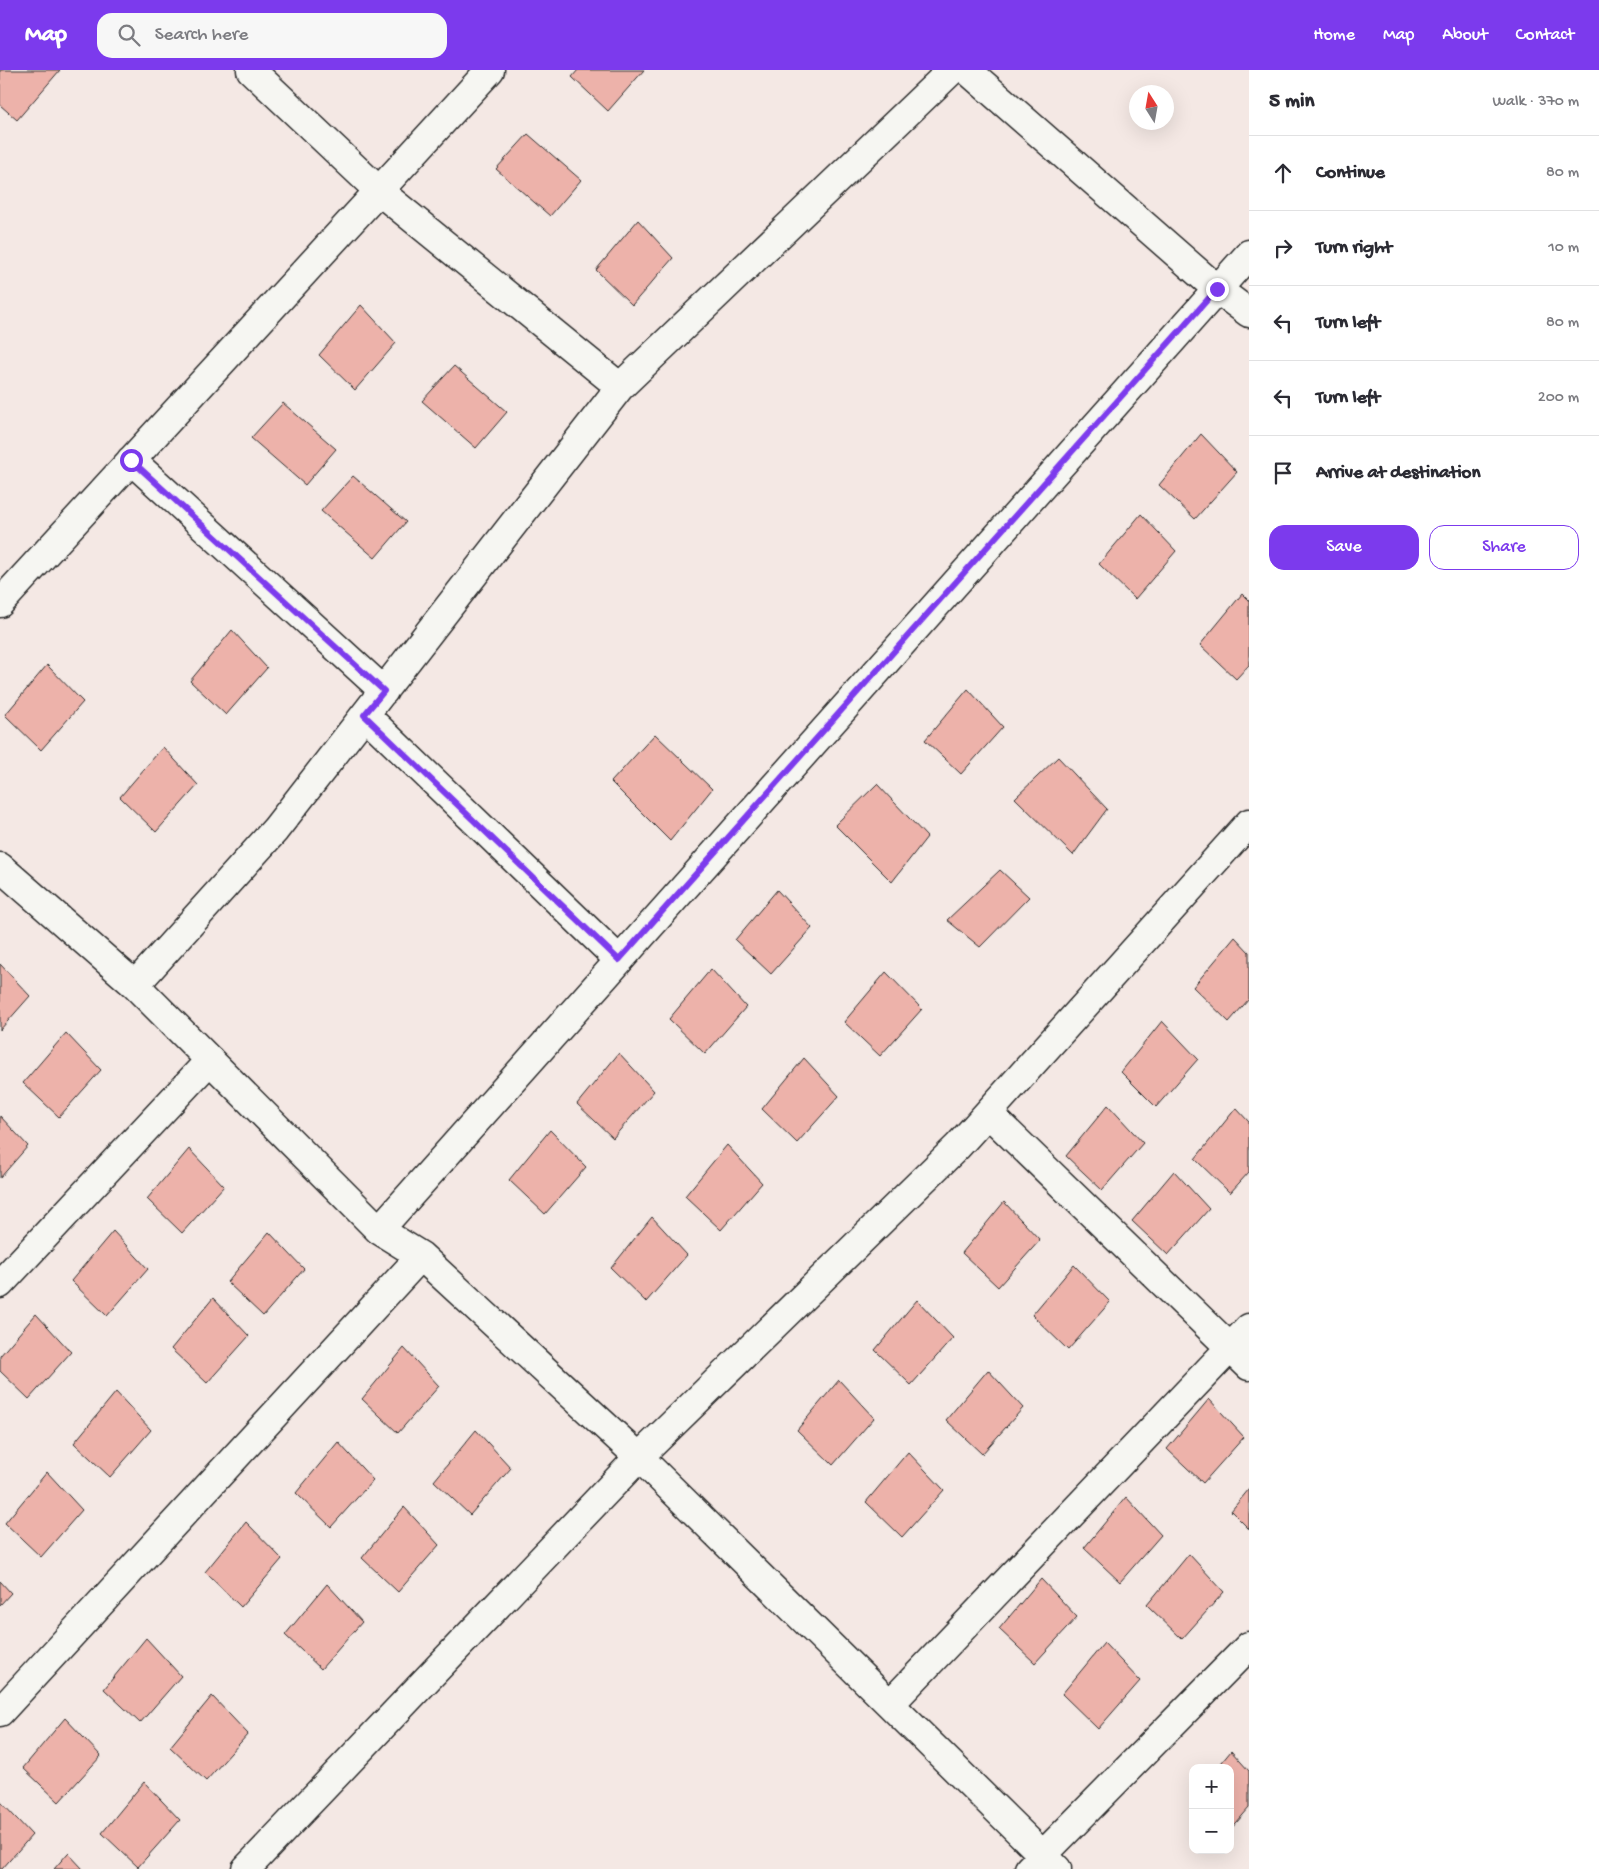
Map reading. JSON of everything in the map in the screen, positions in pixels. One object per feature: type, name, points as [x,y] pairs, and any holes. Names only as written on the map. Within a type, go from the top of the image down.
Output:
[{"type":"street","points":[[251,70],[379,191],[620,387]]},
{"type":"street","points":[[0,604],[490,70]]},
{"type":"street","points":[[135,985],[275,830],[620,387],[952,70]]},
{"type":"street","points":[[968,70],[1217,289],[1249,313]]},
{"type":"street","points":[[378,1230],[1249,254]]},
{"type":"street","points":[[131,460],[384,691]]},
{"type":"street","points":[[364,715],[619,960]]},
{"type":"street","points":[[246,1869],[639,1457],[958,1146],[1249,823]]},
{"type":"street","points":[[0,867],[135,985],[378,1230],[421,1256],[639,1457],[890,1704],[1043,1864],[1249,1646]]},
{"type":"street","points":[[0,1284],[210,1060]]},
{"type":"street","points":[[988,1113],[1240,1357]]},
{"type":"street","points":[[0,1712],[421,1256]]},
{"type":"street","points":[[890,1704],[1240,1357],[1249,1328]]},
{"type":"building","points":[[0,70],[60,70],[17,120],[0,105]]},
{"type":"building","points":[[578,70],[644,70],[608,111],[572,77]]},
{"type":"building","points":[[528,134],[581,180],[550,216],[496,169]]},
{"type":"building","points":[[638,220],[673,258],[632,305],[596,270]]},
{"type":"building","points":[[361,305],[396,343],[355,390],[319,355]]},
{"type":"building","points":[[454,366],[507,412],[476,448],[422,401]]},
{"type":"building","points":[[283,403],[336,449],[305,485],[251,438]]},
{"type":"building","points":[[1201,434],[1237,472],[1195,519],[1159,485]]},
{"type":"building","points":[[353,476],[406,522],[375,558],[321,511]]},
{"type":"building","points":[[1141,514],[1176,551],[1135,599],[1099,564]]},
{"type":"building","points":[[1242,594],[1249,601],[1249,665],[1236,679],[1200,645]]},
{"type":"building","points":[[232,630],[267,668],[226,715],[190,681]]},
{"type":"building","points":[[47,665],[83,702],[41,750],[5,715]]},
{"type":"building","points":[[968,689],[1003,727],[961,774],[925,740]]},
{"type":"building","points":[[655,734],[712,789],[670,841],[611,782]]},
{"type":"building","points":[[163,747],[198,785],[156,832],[120,797]]},
{"type":"building","points":[[1058,757],[1107,809],[1073,855],[1015,798]]},
{"type":"building","points":[[877,784],[927,837],[892,882],[835,825]]},
{"type":"building","points":[[1000,870],[1029,897],[980,947],[947,920]]},
{"type":"building","points":[[777,890],[812,928],[771,974],[735,940]]},
{"type":"building","points":[[1235,937],[1249,952],[1249,999],[1229,1022],[1193,987]]},
{"type":"building","points":[[0,964],[30,996],[0,1030]]},
{"type":"building","points":[[711,969],[746,1007],[705,1054],[669,1019]]},
{"type":"building","points":[[886,972],[922,1009],[880,1056],[844,1022]]},
{"type":"building","points":[[1162,1021],[1198,1059],[1156,1107],[1121,1072]]},
{"type":"building","points":[[66,1033],[101,1070],[59,1117],[23,1083]]},
{"type":"building","points":[[619,1053],[654,1091],[613,1138],[577,1104]]},
{"type":"building","points":[[804,1058],[839,1096],[797,1143],[762,1109]]},
{"type":"building","points":[[1108,1105],[1143,1143],[1102,1190],[1066,1156]]},
{"type":"building","points":[[1236,1108],[1249,1122],[1249,1172],[1230,1193],[1195,1159]]},
{"type":"building","points":[[0,1116],[28,1146],[0,1178]]},
{"type":"building","points":[[550,1130],[586,1167],[545,1214],[509,1180]]},
{"type":"building","points":[[727,1145],[762,1183],[721,1230],[685,1196]]},
{"type":"building","points":[[189,1149],[224,1186],[182,1233],[147,1199]]},
{"type":"building","points":[[1174,1171],[1209,1209],[1168,1255],[1132,1221]]},
{"type":"building","points":[[1004,1202],[1040,1240],[998,1287],[962,1253]]},
{"type":"building","points":[[652,1217],[687,1255],[646,1302],[611,1268]]},
{"type":"building","points":[[113,1231],[148,1269],[107,1316],[71,1281]]},
{"type":"building","points":[[269,1232],[304,1269],[263,1316],[227,1282]]},
{"type":"building","points":[[1074,1265],[1110,1302],[1068,1350],[1032,1315]]},
{"type":"building","points":[[213,1298],[249,1336],[207,1383],[171,1349]]},
{"type":"building","points":[[917,1300],[953,1338],[911,1385],[875,1350]]},
{"type":"building","points":[[36,1314],[71,1352],[29,1399],[0,1371],[0,1356]]},
{"type":"building","points":[[404,1348],[439,1386],[398,1433],[362,1399]]},
{"type":"building","points":[[988,1370],[1023,1408],[982,1454],[946,1420]]},
{"type":"building","points":[[839,1380],[874,1418],[833,1465],[797,1430]]},
{"type":"building","points":[[116,1392],[151,1430],[110,1477],[74,1443]]},
{"type":"building","points":[[1209,1399],[1244,1437],[1203,1483],[1167,1449]]},
{"type":"building","points":[[476,1430],[511,1468],[470,1515],[434,1481]]},
{"type":"building","points":[[338,1442],[373,1480],[331,1527],[296,1493]]},
{"type":"building","points":[[908,1452],[944,1490],[902,1537],[866,1502]]},
{"type":"building","points":[[47,1472],[82,1510],[41,1557],[5,1523]]},
{"type":"building","points":[[1249,1489],[1249,1529],[1231,1511]]},
{"type":"building","points":[[1126,1497],[1161,1535],[1120,1582],[1084,1548]]},
{"type":"building","points":[[404,1507],[439,1545],[398,1592],[362,1558]]},
{"type":"building","points":[[246,1522],[282,1559],[241,1607],[205,1572]]},
{"type":"building","points":[[1189,1554],[1224,1592],[1182,1639],[1147,1605]]},
{"type":"building","points":[[1041,1579],[1077,1617],[1035,1663],[999,1629]]},
{"type":"building","points":[[0,1581],[11,1593],[0,1605]]},
{"type":"building","points":[[327,1584],[362,1622],[321,1669],[285,1635]]},
{"type":"building","points":[[146,1638],[181,1676],[140,1723],[104,1689]]},
{"type":"building","points":[[1104,1643],[1140,1681],[1098,1729],[1062,1694]]},
{"type":"building","points":[[212,1696],[248,1734],[206,1781],[170,1747]]},
{"type":"building","points":[[65,1718],[101,1756],[59,1802],[23,1768]]},
{"type":"building","points":[[1231,1751],[1249,1771],[1249,1808],[1234,1825],[1234,1764],[1220,1764]]},
{"type":"building","points":[[144,1782],[180,1820],[138,1867],[102,1833]]},
{"type":"building","points":[[0,1801],[32,1835],[2,1869],[0,1869]]},
{"type":"building","points":[[68,1853],[83,1869],[54,1869]]},
{"type":"route","points":[[131,460],[384,691],[364,715],[619,960],[1217,289]]}]
